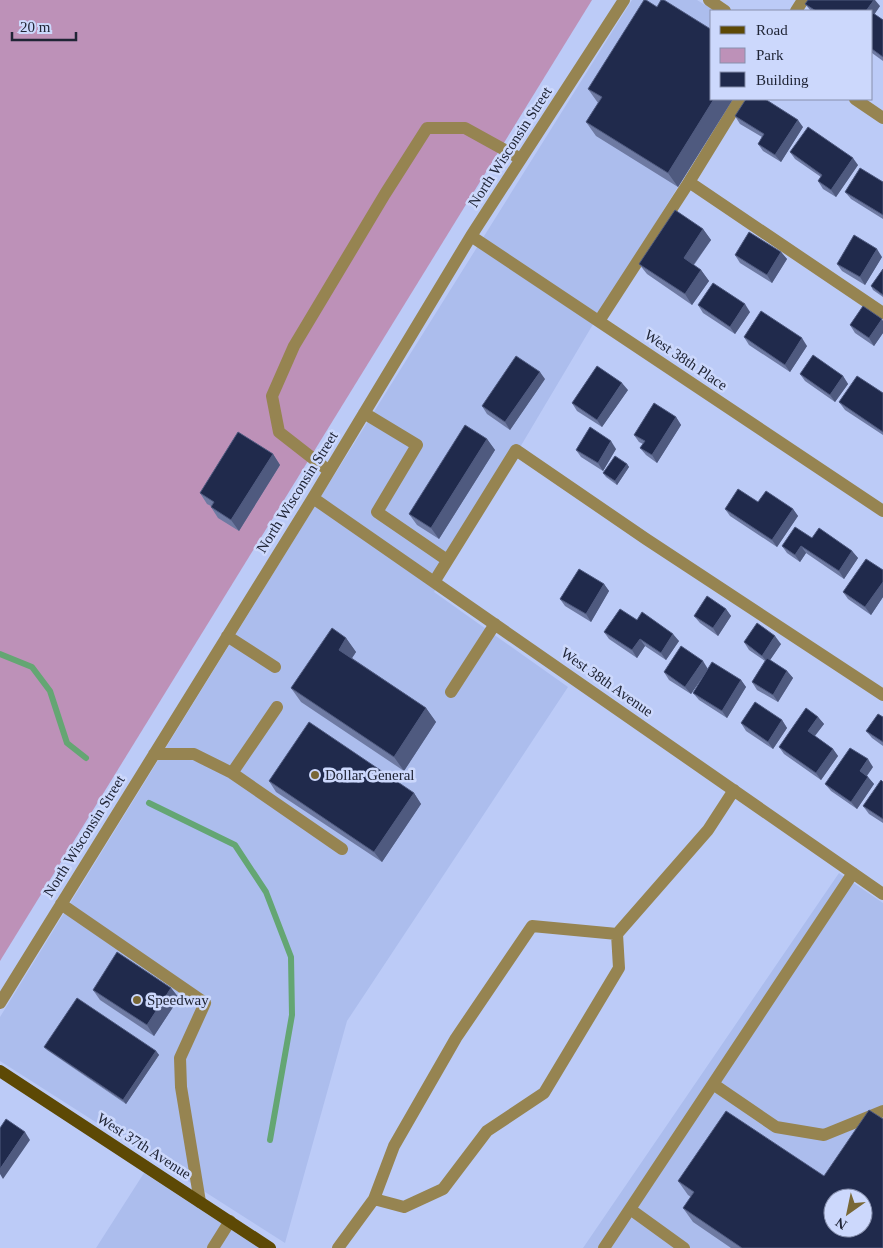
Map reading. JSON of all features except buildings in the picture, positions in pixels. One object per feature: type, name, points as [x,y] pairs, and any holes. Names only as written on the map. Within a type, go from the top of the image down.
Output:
[{"type":"main road","name":"West 37th Avenue","points":[[0,1071],[270,1248]]},
{"type":"street","name":"North Wisconsin Street","points":[[0,1003],[313,498],[471,236],[624,0]]},
{"type":"street","points":[[709,0],[724,10]]},
{"type":"street","points":[[599,321],[739,100]]},
{"type":"street","points":[[856,100],[883,118]]},
{"type":"street","points":[[329,471],[279,432],[272,396],[294,346],[385,194],[427,128],[466,128],[521,159]]},
{"type":"street","points":[[689,182],[883,313]]},
{"type":"street","name":"West 38th Place","points":[[471,236],[883,511]]},
{"type":"street","points":[[364,413],[417,445],[377,512],[447,560]]},
{"type":"street","points":[[434,582],[516,450],[646,539],[883,695]]},
{"type":"street","name":"West 38th Avenue","points":[[313,498],[883,894]]},
{"type":"street","points":[[451,692],[495,624]]},
{"type":"street","points":[[227,636],[275,667]]},
{"type":"street","points":[[232,773],[276,707]]},
{"type":"street","points":[[154,754],[194,754],[232,773],[342,848]]},
{"type":"street","points":[[374,1199],[404,1208],[444,1189],[487,1131],[544,1093],[619,968],[618,934],[708,830],[734,790]]},
{"type":"street","points":[[604,1248],[854,873]]},
{"type":"street","points":[[61,904],[205,1003],[180,1058],[181,1087],[200,1202]]},
{"type":"street","points":[[338,1248],[374,1199],[394,1146],[456,1038],[532,926],[618,934]]},
{"type":"street","points":[[713,1084],[776,1127],[824,1135],[883,1111]]},
{"type":"street","points":[[630,1209],[684,1248]]},
{"type":"street","points":[[213,1248],[230,1222]]},
{"type":"shaded area","points":[[632,0],[697,0],[713,10],[710,10],[710,100],[731,100],[592,326],[434,592],[568,687],[347,1021],[285,1243],[0,1061],[0,1017],[313,509]]},
{"type":"shaded area","points":[[839,873],[883,903],[883,1248],[583,1248]]},
{"type":"shaded area","points":[[144,1173],[259,1248],[96,1248]]},
{"type":"green space","points":[[0,0],[592,0],[0,961]]},
{"type":"waterway","points":[[0,654],[32,667],[50,691],[67,743],[86,758]]},
{"type":"waterway","points":[[149,803],[235,845],[266,892],[291,957],[292,1015],[270,1140]]},
{"type":"place","name":"Dollar General","points":[[315,775]]},
{"type":"place","name":"Speedway","points":[[137,1000]]}]
